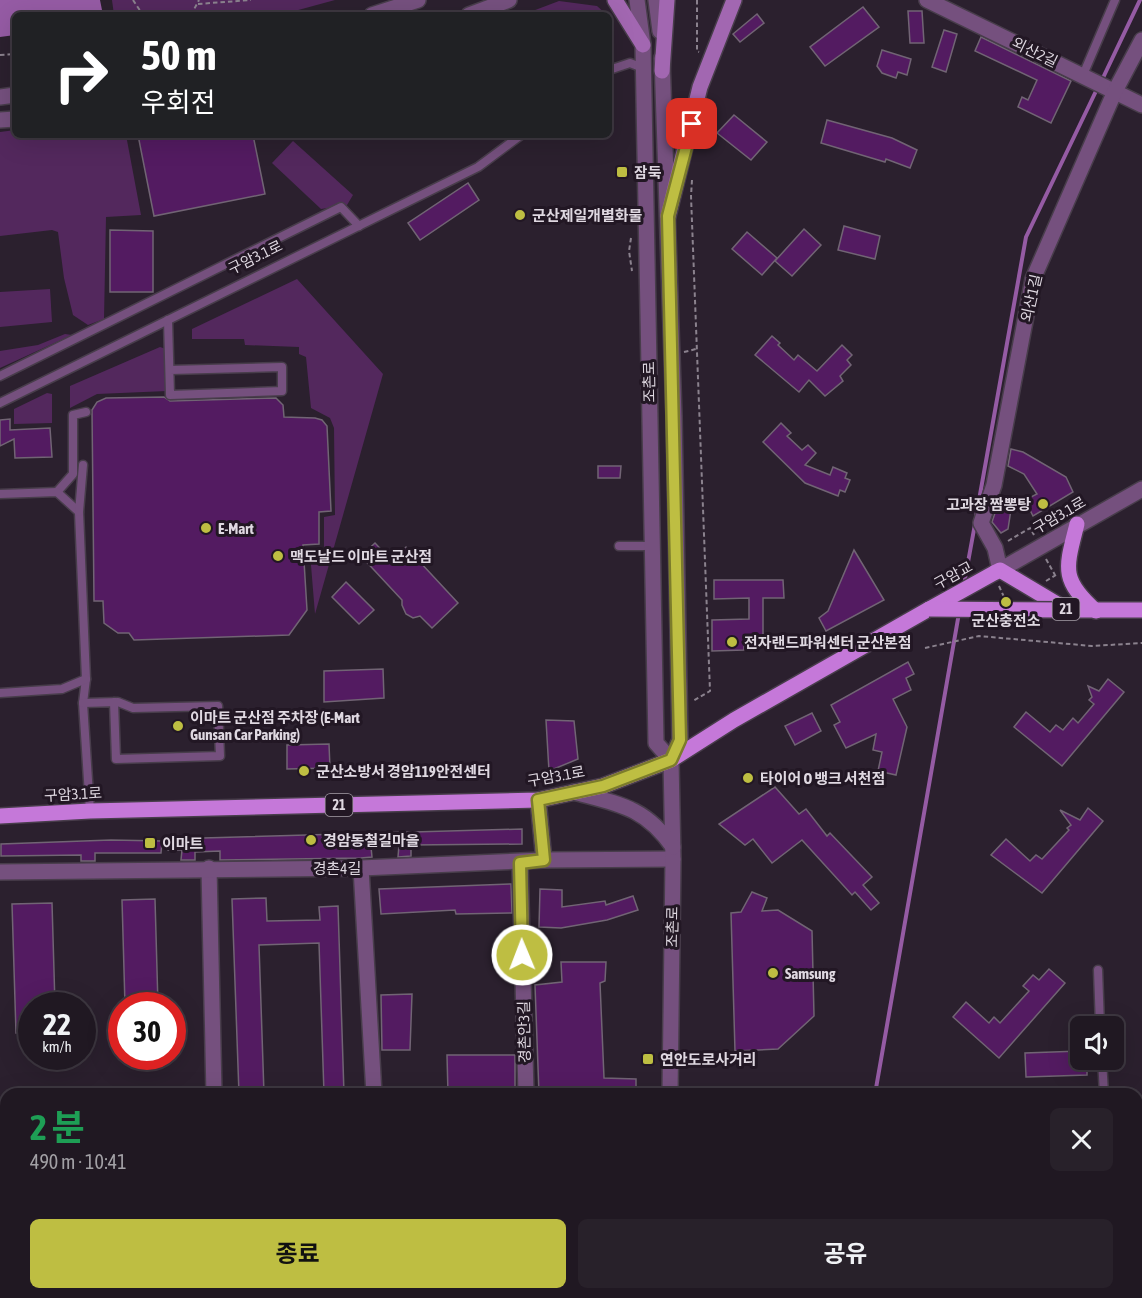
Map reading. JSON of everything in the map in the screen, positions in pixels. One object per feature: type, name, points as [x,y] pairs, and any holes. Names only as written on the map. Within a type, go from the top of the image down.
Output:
[{"type":"main road","points":[[615,0],[643,45]]},
{"type":"main road","points":[[662,71],[667,0]]},
{"type":"main road","points":[[668,216],[700,87],[734,0]]},
{"type":"main road","points":[[1077,525],[1067,569],[1076,593],[1096,610]]},
{"type":"main road","name":"구암교","points":[[929,609],[997,571]]},
{"type":"main road","name":"21","points":[[997,571],[1067,610],[1142,610]]},
{"type":"main road","points":[[929,609],[1067,610]]},
{"type":"main road","name":"구암3.1로","points":[[0,816],[90,811],[538,800],[603,786],[671,760],[734,720],[929,609]]},
{"type":"street","points":[[381,12],[418,0]]},
{"type":"street","points":[[477,12],[509,0]]},
{"type":"street","name":"조촌로","points":[[637,0],[643,45],[656,743],[671,760]]},
{"type":"street","name":"조촌로","points":[[656,0],[662,71],[668,216],[680,740],[671,760],[673,853],[670,1088]]},
{"type":"street","name":"외산2길","points":[[927,0],[1142,105]]},
{"type":"street","name":"외산1길","points":[[997,571],[995,548],[981,523],[994,485],[1033,279],[1111,90],[1142,40]]},
{"type":"street","name":"구암3.1로","points":[[997,571],[1142,489]]},
{"type":"street","points":[[574,792],[623,805],[642,815],[659,828],[673,853]]},
{"type":"street","points":[[538,800],[544,860]]},
{"type":"street","name":"경촌4길","points":[[0,872],[361,868],[520,863],[673,853]]},
{"type":"street","name":"경촌안3길","points":[[520,863],[526,1088]]},
{"type":"street","points":[[209,868],[214,1088]]},
{"type":"street","points":[[361,868],[374,1088]]},
{"type":"lane","points":[[1088,77],[1115,0]]},
{"type":"lane","points":[[612,69],[630,63],[643,68]]},
{"type":"lane","name":"구암3.1로","points":[[0,403],[478,167],[517,138]]},
{"type":"lane","points":[[0,376],[341,207],[359,226]]},
{"type":"lane","points":[[168,320],[170,394],[282,391],[282,367],[170,370]]},
{"type":"lane","points":[[57,492],[73,474],[74,415],[86,412]]},
{"type":"lane","points":[[82,465],[79,512],[86,679],[83,703],[90,811]]},
{"type":"lane","points":[[0,494],[57,492],[79,512]]},
{"type":"lane","points":[[619,546],[646,546],[652,550]]},
{"type":"lane","points":[[0,693],[62,689],[86,679]]},
{"type":"lane","points":[[83,703],[114,702],[134,708],[218,706],[220,756],[116,759],[114,702]]},
{"type":"lane","points":[[1098,970],[1100,1016]]},
{"type":"lane","points":[[1103,1070],[1104,1088]]},
{"type":"path","points":[[199,2],[251,0]]},
{"type":"path","points":[[697,0],[697,51]]},
{"type":"path","points":[[693,173],[691,196],[710,691]]},
{"type":"path","points":[[995,548],[1030,528]]},
{"type":"path","points":[[926,648],[979,636],[1092,646],[1142,643]]},
{"type":"shaded area","points":[[0,0],[100,0],[102,12],[12,12],[12,35],[0,37]]},
{"type":"shaded area","points":[[112,0],[335,0],[291,12],[114,12]]},
{"type":"shaded area","points":[[559,1],[597,6],[604,12],[530,12]]},
{"type":"shaded area","points":[[12,130],[12,138],[127,138],[141,215],[106,217],[104,319],[88,325],[73,315],[64,278],[58,232],[52,230],[0,236],[0,132]]},
{"type":"shaded area","points":[[293,141],[353,195],[347,205],[321,209],[272,163]]},
{"type":"shaded area","points":[[297,279],[383,374],[315,614],[310,553],[324,550],[324,517],[335,515],[334,428],[330,418],[311,408],[306,357],[299,354],[299,347],[245,345],[244,339],[192,339],[192,329]]},
{"type":"shaded area","points":[[50,289],[52,322],[0,327],[0,292]]},
{"type":"shaded area","points":[[65,334],[72,335],[0,368],[0,351],[38,345]]},
{"type":"shaded area","points":[[160,347],[166,349],[167,391],[97,394],[70,408],[70,386]]},
{"type":"shaded area","points":[[47,393],[52,394],[52,423],[14,424],[14,409]]},
{"type":"building","points":[[863,7],[879,27],[825,66],[810,47]]},
{"type":"building","points":[[908,11],[922,11],[924,43],[910,43]]},
{"type":"building","points":[[757,14],[764,23],[740,42],[733,34]]},
{"type":"building","points":[[944,30],[957,34],[946,72],[932,67]]},
{"type":"building","points":[[981,37],[1071,81],[1051,123],[1018,107],[1022,97],[1028,100],[1037,80],[975,51]]},
{"type":"building","points":[[882,50],[911,59],[907,75],[898,72],[896,78],[882,73],[877,66]]},
{"type":"building","points":[[734,115],[767,142],[751,160],[717,133]]},
{"type":"building","points":[[827,120],[892,138],[917,150],[910,168],[886,159],[885,162],[821,143]]},
{"type":"building","points":[[139,138],[254,138],[265,194],[154,216]]},
{"type":"building","points":[[468,183],[479,200],[420,240],[408,223]]},
{"type":"building","points":[[844,226],[880,236],[875,259],[838,250]]},
{"type":"building","points":[[804,229],[821,245],[792,276],[775,261]]},
{"type":"building","points":[[110,230],[153,231],[153,292],[110,292]]},
{"type":"building","points":[[747,232],[777,258],[762,275],[732,249]]},
{"type":"building","points":[[772,336],[794,360],[798,355],[817,371],[842,345],[852,355],[847,360],[851,365],[840,376],[843,381],[825,396],[809,380],[799,392],[755,355]]},
{"type":"building","name":"E-Mart","points":[[164,397],[170,401],[276,398],[283,405],[284,417],[315,418],[322,420],[327,426],[331,511],[319,512],[319,544],[303,545],[307,610],[289,635],[134,640],[129,633],[118,633],[104,623],[103,601],[94,601],[92,410],[97,402],[106,398]]},
{"type":"building","points":[[10,419],[10,430],[50,428],[52,457],[15,458],[14,439],[0,446],[0,420]]},
{"type":"building","points":[[781,423],[791,433],[787,436],[802,450],[808,445],[816,453],[805,465],[830,475],[833,467],[847,473],[845,478],[850,480],[845,492],[840,490],[838,496],[805,483],[763,442]]},
{"type":"building","points":[[1011,449],[1023,452],[1066,477],[1073,492],[1033,516],[1025,500],[1037,494],[1024,474],[1008,466]]},
{"type":"building","points":[[598,466],[621,466],[620,478],[598,478]]},
{"type":"building","points":[[999,501],[1012,503],[1008,529],[1001,533],[992,522]]},
{"type":"building","points":[[375,543],[392,561],[406,547],[458,603],[432,628],[420,616],[413,618],[406,614],[402,600],[361,556]]},
{"type":"building","points":[[854,550],[884,600],[826,631],[819,618],[828,611]]},
{"type":"building","points":[[714,580],[783,580],[784,598],[763,598],[763,643],[744,643],[744,650],[712,651],[712,620],[749,619],[749,598],[714,599]]},
{"type":"building","points":[[346,582],[374,610],[359,624],[332,597]]},
{"type":"building","points":[[908,662],[914,674],[906,678],[911,690],[893,699],[907,727],[896,775],[878,771],[882,752],[873,750],[876,734],[846,748],[834,725],[840,722],[831,705]]},
{"type":"building","points":[[383,669],[384,698],[324,702],[324,671]]},
{"type":"building","points":[[1108,679],[1124,692],[1062,766],[1014,727],[1026,712],[1050,732],[1056,725],[1063,730],[1073,718],[1078,723],[1094,704],[1089,700],[1092,697],[1088,686],[1099,691]]},
{"type":"building","points":[[812,713],[821,731],[795,745],[785,726]]},
{"type":"building","points":[[546,720],[574,721],[578,759],[549,771]]},
{"type":"building","points":[[329,744],[330,768],[287,769],[287,745]]},
{"type":"building","points":[[775,787],[799,814],[806,809],[827,836],[830,833],[872,877],[863,885],[879,903],[871,910],[855,892],[852,895],[802,840],[772,863],[753,839],[745,845],[719,824]]},
{"type":"building","points":[[1088,808],[1103,821],[1042,893],[991,855],[1006,839],[1030,861],[1036,855],[1042,859],[1071,825],[1060,810],[1080,820]]},
{"type":"building","points":[[522,829],[522,844],[411,845],[411,856],[398,857],[399,845],[371,847],[372,857],[361,858],[220,860],[220,851],[195,852],[195,860],[181,860],[182,850],[168,850],[168,839]]},
{"type":"building","points":[[111,840],[162,841],[161,853],[95,853],[95,861],[81,861],[81,855],[1,856],[1,844]]},
{"type":"building","points":[[511,884],[512,913],[456,914],[455,910],[381,914],[379,889]]},
{"type":"building","points":[[540,889],[562,890],[562,907],[605,901],[606,905],[633,896],[638,910],[607,920],[561,928],[539,927]]},
{"type":"building","name":"Samsung","points":[[752,892],[767,898],[762,911],[778,910],[812,931],[814,1016],[778,1049],[735,1051],[731,913],[741,912]]},
{"type":"building","points":[[266,898],[267,921],[320,920],[319,907],[338,906],[344,1088],[324,1088],[319,943],[259,945],[264,1088],[239,1088],[232,899]]},
{"type":"building","points":[[155,899],[158,992],[125,992],[122,900]]},
{"type":"building","points":[[52,903],[55,992],[18,992],[18,1033],[16,1033],[12,904]]},
{"type":"building","points":[[561,962],[606,962],[605,981],[600,983],[604,1078],[636,1079],[636,1088],[539,1088],[535,985],[562,982]]},
{"type":"building","points":[[1049,969],[1065,983],[999,1058],[953,1017],[966,1002],[989,1023],[994,1017],[1000,1023],[1029,991],[1023,986],[1033,975],[1039,980]]},
{"type":"building","points":[[412,994],[410,1050],[382,1050],[381,995]]},
{"type":"building","points":[[1070,1051],[1070,1070],[1087,1070],[1087,1075],[1026,1077],[1025,1053]]},
{"type":"building","points":[[447,1055],[515,1055],[515,1088],[448,1088]]},
{"type":"waterway","points":[[1101,82],[1140,0]]},
{"type":"waterway","points":[[976,517],[1026,237],[1097,89]]},
{"type":"waterway","points":[[964,584],[975,524]]},
{"type":"waterway","points":[[876,1088],[959,613]]},
{"type":"place","name":"잠둑","points":[[622,172]]},
{"type":"place","name":"군산제일개별화물","points":[[520,215]]},
{"type":"place","name":"고과장 짬뽕탕","points":[[1043,504]]},
{"type":"place","name":"E-Mart","points":[[206,528]]},
{"type":"place","name":"맥도날드 이마트 군산점","points":[[278,556]]},
{"type":"place","name":"군산충전소","points":[[1006,602]]},
{"type":"place","name":"전자랜드파워센터 군산본점","points":[[732,642]]},
{"type":"place","name":"이마트 군산점 주차장 (E-Mart Gunsan Car Parking)","points":[[178,726]]},
{"type":"place","name":"군산소방서 경암119안전센터","points":[[304,771]]},
{"type":"place","name":"타이어 O 뱅크 서천점","points":[[748,778]]},
{"type":"place","name":"경암동철길마을","points":[[311,840]]},
{"type":"place","name":"이마트","points":[[150,843]]},
{"type":"place","name":"Samsung","points":[[773,973]]},
{"type":"place","name":"연안도로사거리","points":[[648,1059]]},
{"type":"route","points":[[522,955],[520,863],[544,860],[538,800],[603,786],[671,760],[680,740],[668,216],[692,124]]}]
